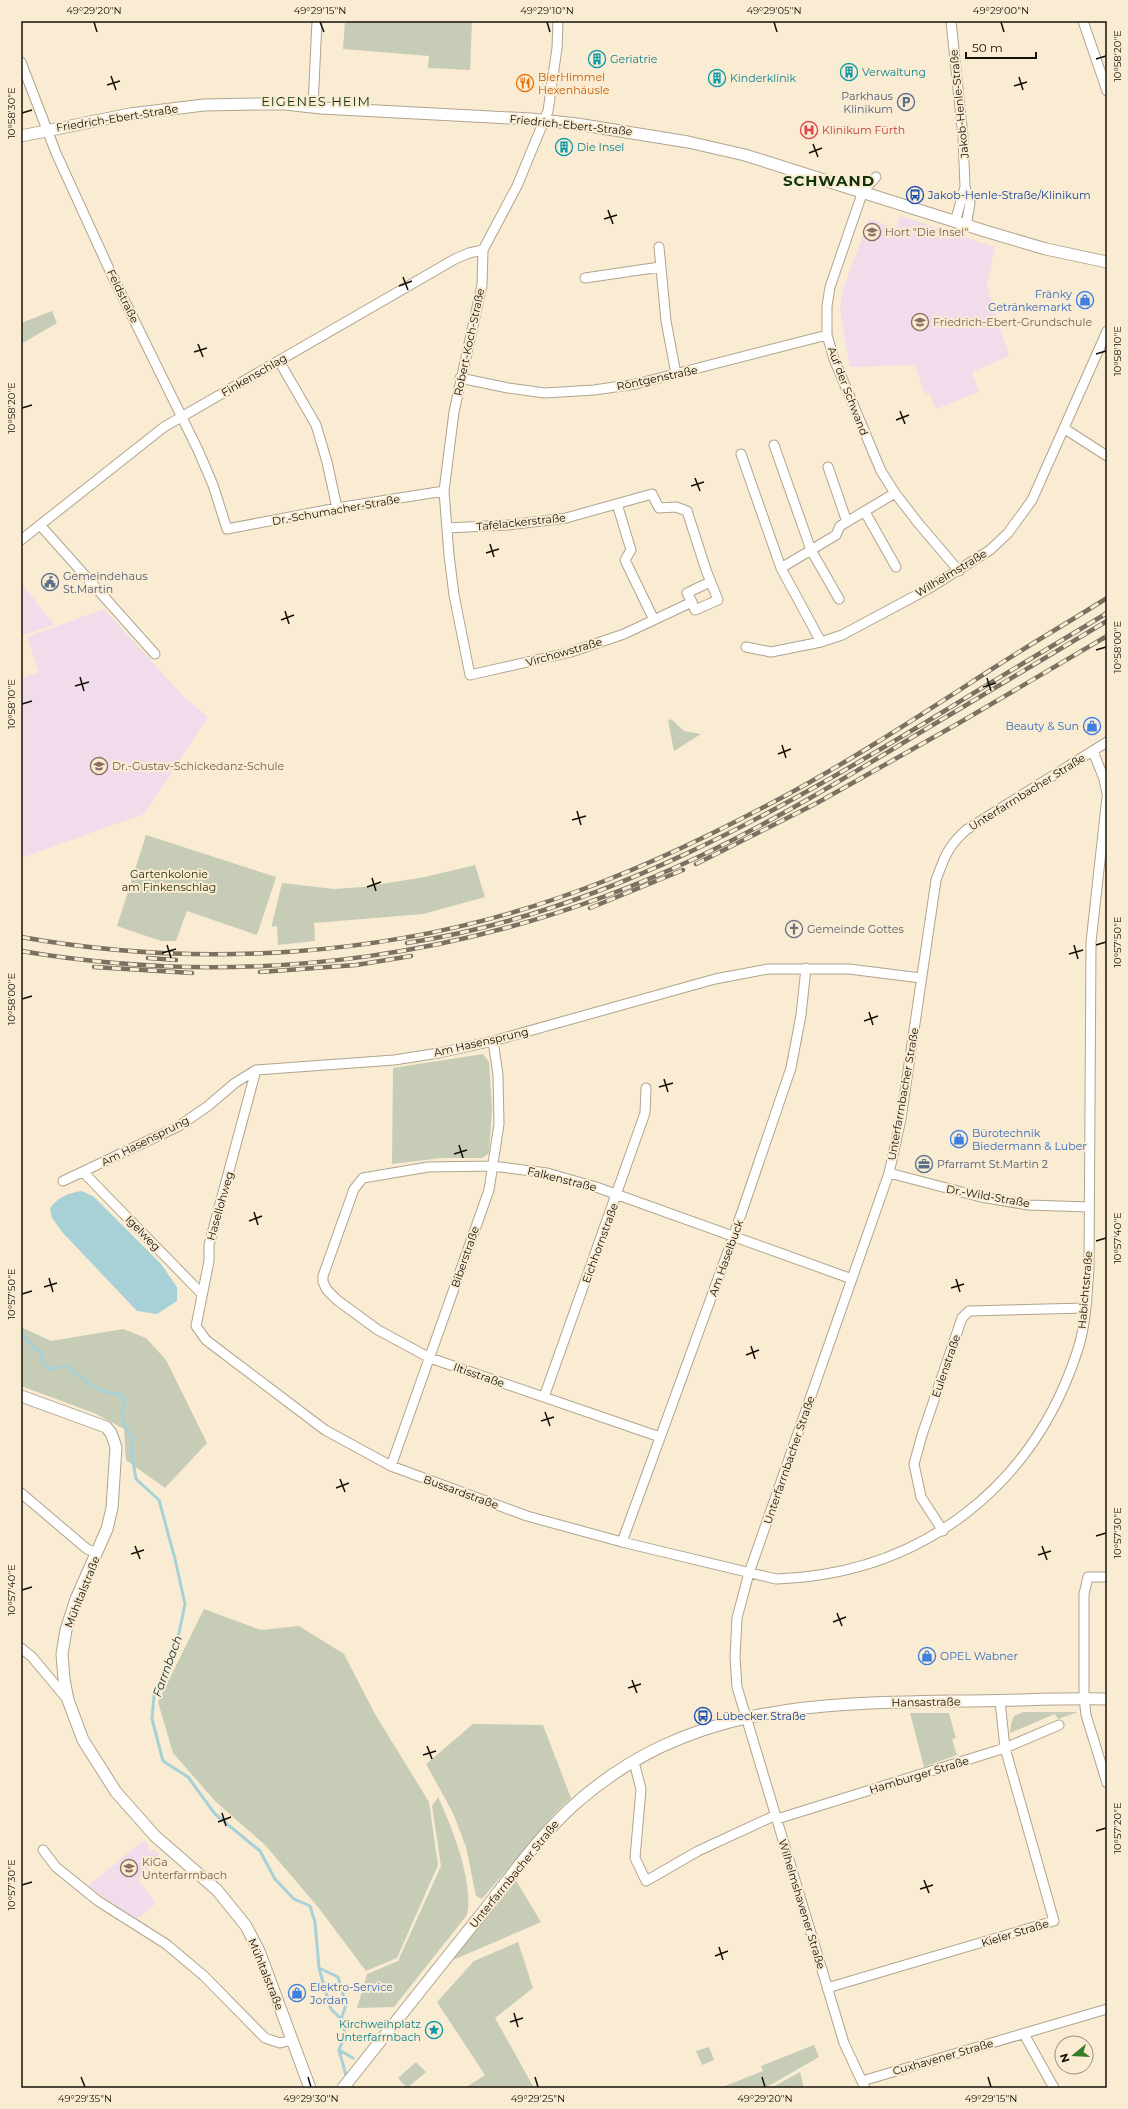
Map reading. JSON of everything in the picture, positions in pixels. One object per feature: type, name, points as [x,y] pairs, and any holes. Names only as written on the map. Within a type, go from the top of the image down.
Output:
[{"type":"street","points":[[313,106],[317,21]]},
{"type":"street","name":"Robert-Koch-Straße","points":[[470,675],[454,595],[444,491],[460,378],[482,285],[483,250],[517,186],[548,111],[557,48],[558,21]]},
{"type":"street","name":"Jakob-Henle-Straße","points":[[951,21],[963,137],[965,187],[970,203],[966,226]]},
{"type":"street","points":[[1083,21],[1107,91]]},
{"type":"street","name":"Feldstraße","points":[[21,62],[46,130],[110,271],[213,485],[227,529]]},
{"type":"street","name":"Friedrich-Ebert-Straße","points":[[21,136],[130,114],[179,107],[258,104],[544,120],[598,126],[688,142],[772,162],[966,226],[1046,249],[1107,262]]},
{"type":"street","points":[[863,191],[876,177]]},
{"type":"street","name":"Jakob-Henle-Straße","points":[[955,222],[965,187]]},
{"type":"street","name":"Auf der Schwand","points":[[863,191],[830,287],[827,306],[828,335],[834,359],[871,451],[895,493],[959,571]]},
{"type":"street","points":[[659,247],[666,321],[676,374]]},
{"type":"street","name":"Finkenschlag","points":[[21,540],[164,427],[455,259],[469,252],[483,250]]},
{"type":"street","points":[[585,278],[660,266]]},
{"type":"street","name":"Wilhelmstraße","points":[[746,647],[771,652],[821,642],[842,635],[959,571],[990,550],[1007,534],[1032,500],[1107,331]]},
{"type":"street","name":"Röntgenstraße","points":[[460,378],[508,388],[545,393],[594,390],[636,384],[828,335]]},
{"type":"street","points":[[279,361],[316,425],[327,462],[337,508]]},
{"type":"street","points":[[1064,428],[1107,456]]},
{"type":"street","points":[[774,445],[811,550],[839,599]]},
{"type":"street","points":[[741,454],[781,568],[821,642]]},
{"type":"street","points":[[828,467],[847,522]]},
{"type":"street","name":"Dr.-Schumacher-Straße","points":[[227,529],[337,508],[444,491]]},
{"type":"street","points":[[781,568],[836,535],[840,526],[895,493]]},
{"type":"street","name":"Tafelackerstraße","points":[[447,528],[532,523],[566,518],[652,494],[660,508],[676,507],[687,511],[710,582]]},
{"type":"street","points":[[617,504],[631,550],[626,560],[654,620]]},
{"type":"street","points":[[865,512],[896,567]]},
{"type":"street","points":[[40,525],[155,654]]},
{"type":"street","points":[[710,582],[718,600],[696,610],[692,602],[687,593],[710,582]]},
{"type":"street","name":"Virchowstraße","points":[[470,675],[571,652],[624,634],[692,602]]},
{"type":"street","name":"Unterfarrnbacher Straße","points":[[343,2088],[525,1858],[560,1818],[577,1803],[634,1762],[664,1745],[696,1731],[745,1717],[737,1687],[737,1618],[749,1573],[889,1174],[901,1119],[936,880],[944,856],[952,843],[966,830],[1107,742]]},
{"type":"street","points":[[1093,751],[1104,779],[1107,794]]},
{"type":"street","name":"Habichtstraße","points":[[749,1573],[776,1579],[801,1578],[834,1573],[898,1554],[943,1531],[983,1499],[1017,1464],[1046,1425],[1064,1389],[1079,1348],[1089,1268],[1091,942],[1107,797]]},
{"type":"street","name":"Am Haselbuck","points":[[622,1542],[734,1235],[792,1068],[801,1015],[806,968]]},
{"type":"street","name":"Am Hasensprung","points":[[63,1181],[180,1126],[208,1106],[235,1083],[256,1070],[394,1060],[439,1053],[493,1041],[715,979],[768,969],[849,969],[921,978]]},
{"type":"street","name":"Biberstraße","points":[[391,1466],[488,1190],[500,1124],[498,1075],[493,1041]]},
{"type":"street","name":"Hasellohweg","points":[[206,1340],[196,1326],[211,1237],[256,1070]]},
{"type":"street","name":"Eichhornstraße","points":[[544,1397],[646,1113],[646,1088]]},
{"type":"street","name":"Falkenstraße","points":[[323,1276],[354,1188],[363,1178],[428,1167],[493,1166],[547,1174],[617,1195],[734,1235],[852,1279]]},
{"type":"street","name":"Igelweg","points":[[83,1172],[202,1294]]},
{"type":"street","name":"Dr.-Wild-Straße","points":[[889,1174],[981,1197],[1028,1205],[1090,1207]]},
{"type":"street","name":"Iltisstraße","points":[[323,1276],[323,1282],[327,1290],[337,1300],[378,1330],[430,1358],[660,1437]]},
{"type":"street","name":"Eulenstraße","points":[[943,1531],[921,1497],[914,1464],[922,1435],[962,1318],[969,1311],[1085,1308]]},
{"type":"street","name":"Bussardstraße","points":[[206,1340],[325,1430],[391,1466],[527,1516],[622,1542],[749,1573]]},
{"type":"street","name":"Mühltalstraße","points":[[21,1396],[106,1428],[111,1433],[116,1448],[112,1508],[107,1529],[76,1599],[63,1642],[63,1668],[68,1700],[83,1740],[124,1803],[155,1836],[217,1890],[246,1926],[259,1951],[310,2088]]},
{"type":"street","points":[[21,1493],[87,1549],[97,1553]]},
{"type":"street","points":[[1107,1576],[1088,1577],[1084,1594],[1084,1698],[1086,1715],[1107,1783]]},
{"type":"street","points":[[21,1648],[32,1657],[68,1700]]},
{"type":"street","name":"Hansastraße","points":[[745,1717],[792,1709],[840,1704],[1084,1698],[1107,1699]]},
{"type":"street","name":"Kieler Straße","points":[[827,1988],[1054,1921],[1005,1748],[1000,1701]]},
{"type":"street","name":"Wilhelmshavener Straße","points":[[745,1717],[844,2042],[864,2085]]},
{"type":"street","name":"Hamburger Straße","points":[[634,1762],[641,1789],[635,1858],[646,1881],[698,1851],[776,1817],[1005,1748],[1059,1725]]},
{"type":"street","points":[[43,1850],[56,1867],[98,1901],[166,1944],[204,1976],[265,2038],[280,2043],[292,2040]]},
{"type":"street","name":"Cuxhavener Straße","points":[[864,2085],[1107,2009]]},
{"type":"street","points":[[1024,2034],[1054,2088]]},
{"type":"shaded area","name":"Friedrich-Ebert-Grundschule","points":[[901,216],[995,247],[987,285],[1009,356],[972,372],[979,392],[936,409],[929,393],[925,394],[915,365],[850,367],[844,335],[840,308],[842,292],[869,219],[896,229]]},
{"type":"shaded area","points":[[21,582],[54,625],[21,636]]},
{"type":"shaded area","name":"Dr.-Gustav-Schickedanz-Schule","points":[[104,609],[184,697],[208,717],[144,814],[21,858],[21,678],[39,672],[27,637]]},
{"type":"shaded area","name":"KiGa Unterfarrnbach","points":[[144,1840],[148,1845],[147,1848],[151,1851],[153,1849],[159,1855],[138,1880],[156,1903],[136,1920],[88,1886]]},
{"type":"green space","points":[[345,21],[472,21],[470,70],[428,68],[429,56],[343,49]]},
{"type":"green space","points":[[52,311],[57,323],[21,344],[21,323]]},
{"type":"green space","points":[[671,719],[684,731],[701,734],[674,751],[668,721]]},
{"type":"green space","name":"Gartenkolonie am Finkenschlag","points":[[146,835],[276,877],[257,935],[187,911],[176,941],[161,941],[117,926]]},
{"type":"green space","points":[[475,865],[485,897],[423,914],[314,923],[315,941],[278,945],[277,926],[272,927],[272,924],[282,883],[334,889],[363,887],[425,877]]},
{"type":"green space","points":[[483,1054],[489,1062],[492,1109],[489,1153],[482,1158],[442,1158],[392,1164],[393,1068]]},
{"type":"green space","points":[[21,1327],[51,1341],[123,1329],[146,1338],[166,1360],[207,1443],[165,1488],[126,1460],[124,1429],[94,1413],[21,1386]]},
{"type":"green space","points":[[204,1609],[261,1630],[299,1626],[344,1654],[375,1714],[429,1802],[438,1865],[397,1958],[366,1971],[318,1907],[265,1845],[215,1801],[173,1753],[158,1702]]},
{"type":"green space","points":[[1023,1712],[1078,1712],[1058,1719],[1055,1714],[1010,1733],[1014,1716]]},
{"type":"green space","points":[[910,1713],[949,1713],[956,1738],[952,1739],[957,1755],[924,1767]]},
{"type":"green space","points":[[473,1724],[543,1725],[571,1798],[555,1813],[482,1899],[476,1896],[466,1847],[453,1813],[426,1764]]},
{"type":"green space","points":[[438,1797],[455,1839],[465,1871],[468,1902],[467,1915],[394,2007],[357,2008],[367,1974],[398,1961],[441,1866],[432,1806]]},
{"type":"green space","points":[[515,1879],[541,1922],[453,1960]]},
{"type":"green space","points":[[518,1942],[533,1988],[495,2018],[534,2088],[465,2088],[485,2075],[437,2002],[474,1961]]},
{"type":"green space","points":[[814,2045],[819,2057],[765,2088],[720,2088],[763,2071],[761,2066]]},
{"type":"green space","points":[[709,2047],[714,2060],[702,2065],[696,2051]]},
{"type":"green space","points":[[416,2062],[426,2072],[407,2088],[398,2078]]},
{"type":"green space","points":[[800,2072],[804,2088],[771,2088]]},
{"type":"water","points":[[82,1191],[94,1197],[161,1264],[177,1287],[177,1301],[157,1314],[137,1311],[63,1233],[52,1218],[50,1208],[64,1196]]},
{"type":"waterway","name":"Farrnbach","points":[[21,1332],[32,1346],[41,1352],[42,1361],[50,1369],[66,1366],[91,1385],[103,1391],[121,1395],[125,1401],[122,1417],[124,1425],[133,1439],[131,1450],[136,1479],[159,1500],[175,1559],[185,1604],[177,1643],[154,1696],[152,1719],[163,1761],[188,1777],[215,1814],[260,1851],[275,1879],[294,1899],[310,1906],[315,1922],[319,1968],[331,2009],[341,2019],[345,2034],[339,2050],[347,2079]]},
{"type":"waterway","name":"Farrnbach","points":[[319,1968],[338,1977],[346,2005],[341,2019]]},
{"type":"waterway","points":[[339,2050],[353,2058]]},
{"type":"railway","points":[[21,937],[89,947],[157,953],[225,954],[294,952],[362,944],[429,933],[496,917],[561,897],[617,876],[673,852],[781,798],[861,752],[1107,598]]},
{"type":"railway","points":[[407,943],[480,929],[550,908],[620,883],[687,853],[754,820],[819,785],[1107,613]]},
{"type":"railway","points":[[21,951],[108,962],[194,967],[280,965],[365,957],[450,942],[533,920],[615,892],[696,858],[752,830],[835,784],[1107,621]]},
{"type":"railway","points":[[696,864],[817,803],[959,723],[1107,636]]},
{"type":"railway","points":[[590,908],[683,870]]},
{"type":"railway","points":[[260,972],[356,965],[411,956]]},
{"type":"railway","points":[[148,958],[176,960]]},
{"type":"railway","points":[[94,967],[192,973]]},
{"type":"place","name":"Geriatrie","points":[[597,59]]},
{"type":"place","name":"Verwaltung","points":[[849,72]]},
{"type":"place","name":"Kinderklinik","points":[[717,78]]},
{"type":"place","name":"BierHimmel Hexenhäusle","points":[[525,83]]},
{"type":"place","name":"Parkhaus Klinikum","points":[[906,102]]},
{"type":"place","name":"Klinikum Fürth","points":[[809,130]]},
{"type":"place","name":"Die Insel","points":[[564,147]]},
{"type":"place","name":"Jakob-Henle-Straße/Klinikum","points":[[915,195]]},
{"type":"place","name":"Hort \"Die Insel\"","points":[[872,232]]},
{"type":"place","name":"Fränky Getränkemarkt","points":[[1085,300]]},
{"type":"place","name":"Friedrich-Ebert-Grundschule","points":[[920,322]]},
{"type":"place","name":"Gemeindehaus St.Martin","points":[[50,582]]},
{"type":"place","name":"Beauty & Sun","points":[[1092,726]]},
{"type":"place","name":"Dr.-Gustav-Schickedanz-Schule","points":[[99,766]]},
{"type":"place","name":"Gemeinde Gottes","points":[[794,929]]},
{"type":"place","name":"Bürotechnik Biedermann & Luber","points":[[959,1139]]},
{"type":"place","name":"Pfarramt St.Martin 2","points":[[924,1164]]},
{"type":"place","name":"OPEL Wabner","points":[[927,1656]]},
{"type":"place","name":"Lübecker Straße","points":[[703,1716]]},
{"type":"place","name":"KiGa Unterfarrnbach","points":[[129,1868]]},
{"type":"place","name":"Elektro-Service Jordan","points":[[297,1993]]},
{"type":"place","name":"Kirchweihplatz Unterfarrnbach","points":[[434,2030]]},
{"type":"district","name":"EIGENES HEIM","points":[[316,101]]},
{"type":"district","name":"SCHWAND","points":[[829,180]]}]
